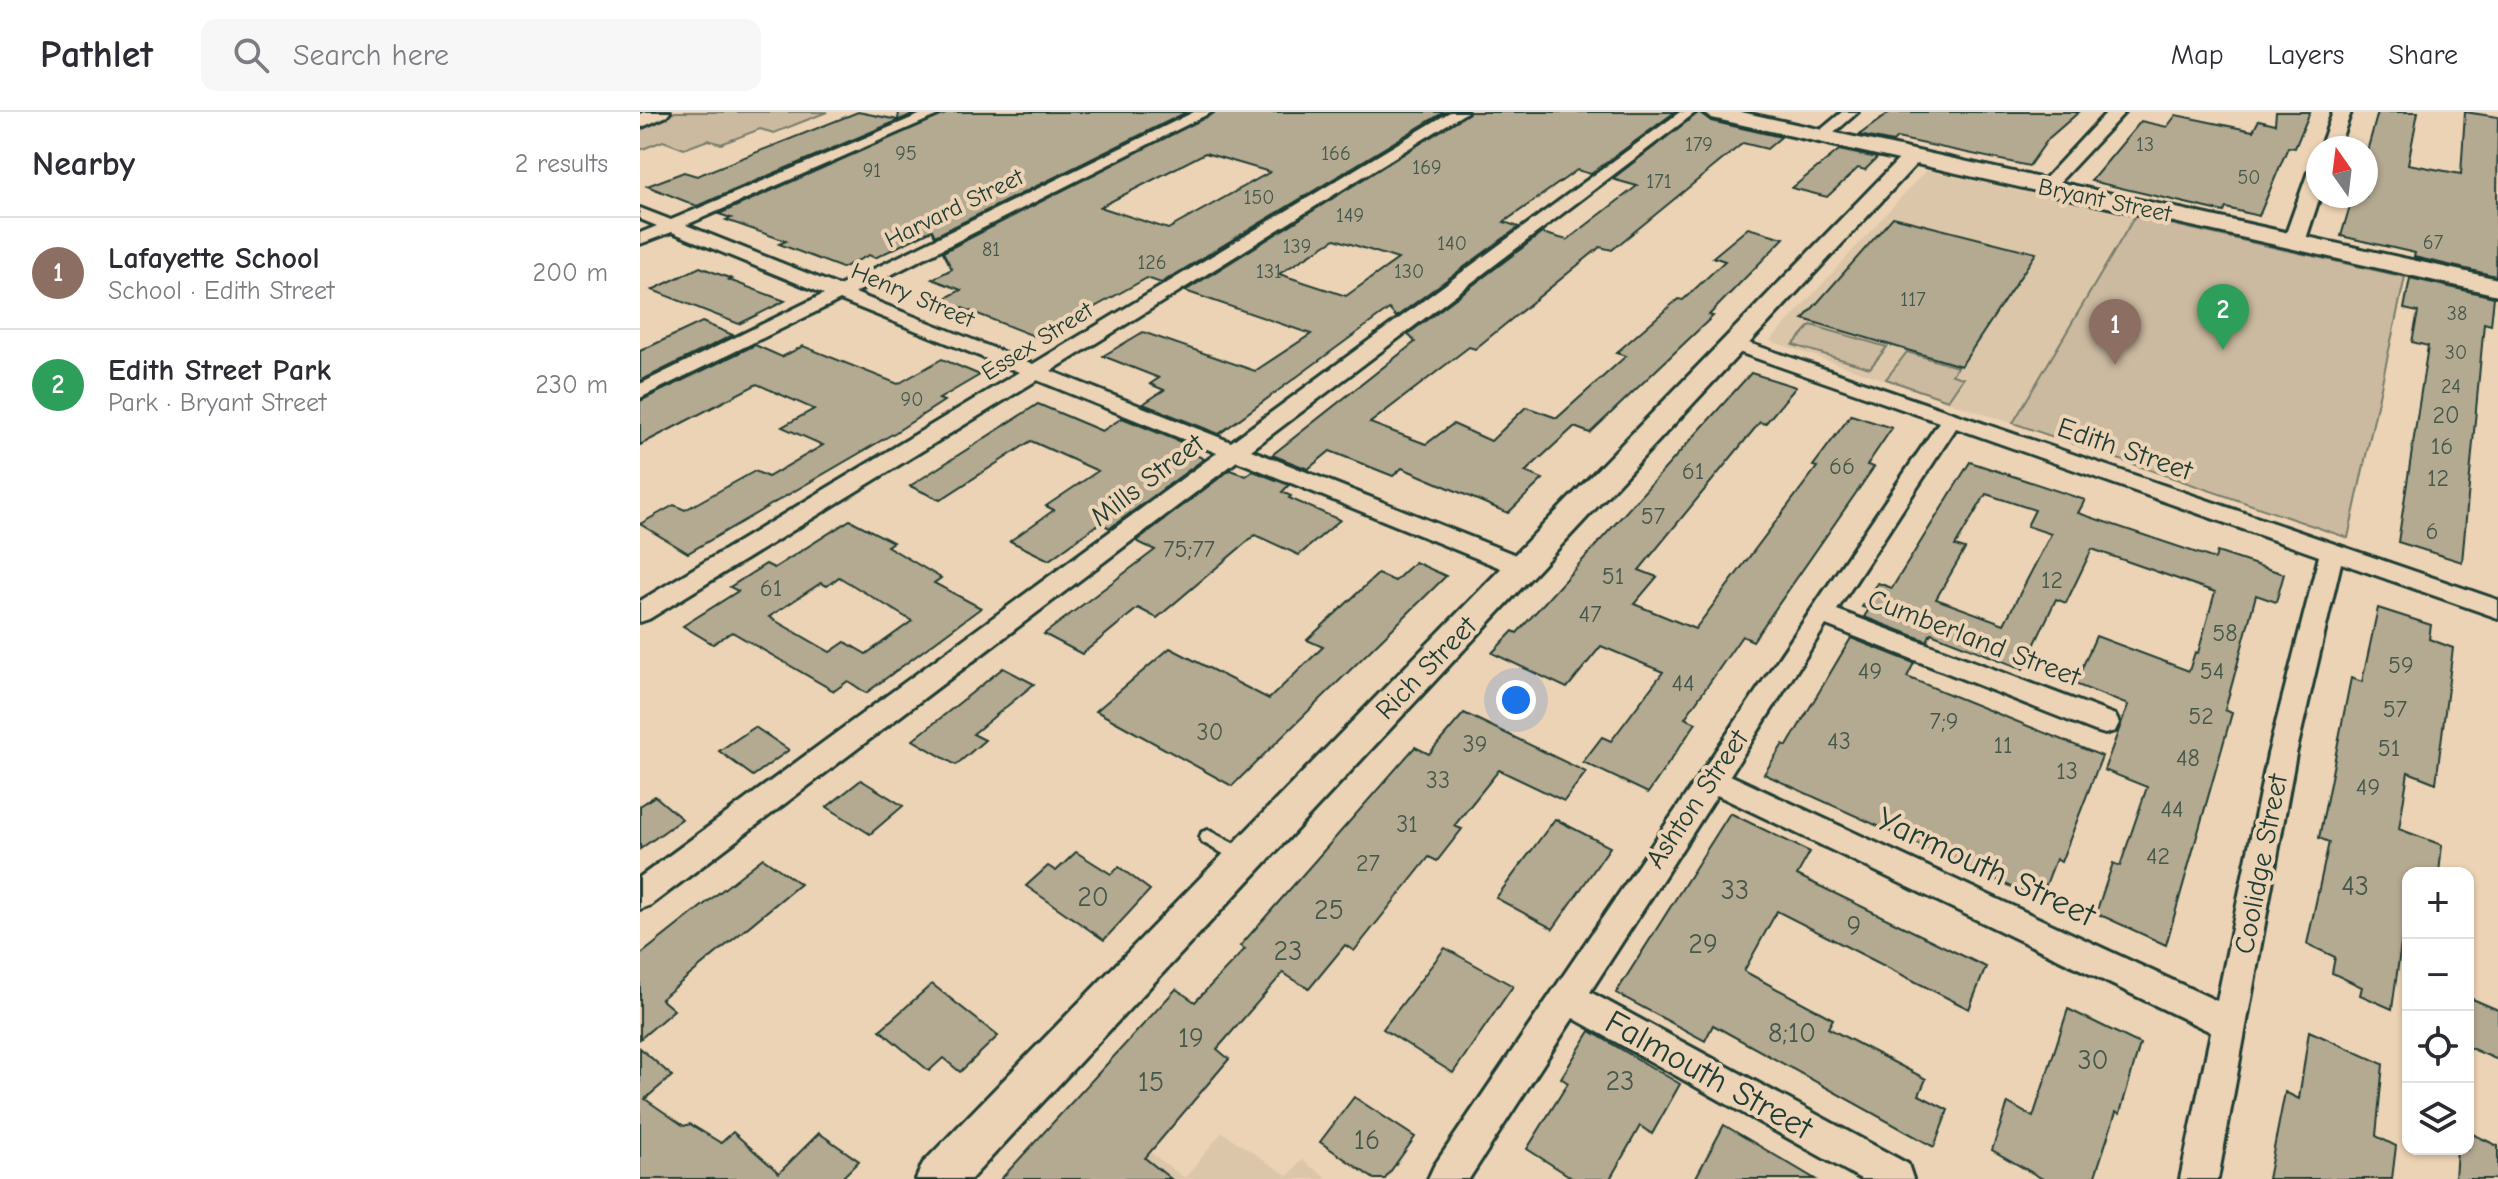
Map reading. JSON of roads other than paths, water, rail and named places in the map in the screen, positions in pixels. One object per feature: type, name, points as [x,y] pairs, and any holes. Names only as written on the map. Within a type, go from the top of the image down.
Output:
[{"type":"main road","points":[[640,122],[660,112]]},
{"type":"main road","name":"Bryant Street","points":[[1712,112],[2498,287]]},
{"type":"street","points":[[640,239],[938,112]]},
{"type":"street","name":"Harvard Street","points":[[640,392],[1205,112]]},
{"type":"street","name":"Essex Street","points":[[640,613],[1460,112]]},
{"type":"street","name":"Mills Street","points":[[640,895],[1689,112]]},
{"type":"street","points":[[1822,136],[1851,112]]},
{"type":"street","points":[[2046,187],[2118,112]]},
{"type":"street","points":[[2333,136],[2342,112]]},
{"type":"street","name":"Rich Street","points":[[939,1179],[1912,157]]},
{"type":"street","points":[[2294,242],[2306,207]]},
{"type":"street","name":"Henry Street","points":[[640,213],[1522,567]]},
{"type":"street","name":"Edith Street","points":[[1734,344],[2498,609]]},
{"type":"street","name":"Ashton Street","points":[[1447,1179],[1820,613],[1951,421]]},
{"type":"street","name":"Coolidge Street","points":[[2199,1179],[2282,754],[2332,552]]},
{"type":"street","name":"Cumberland Street","points":[[1820,613],[2105,723]]},
{"type":"street","name":"Yarmouth Street","points":[[1710,779],[2230,1024]]},
{"type":"street","name":"Falmouth Street","points":[[1566,997],[1895,1177]]},
{"type":"lane","points":[[1208,837],[1246,858]]},
{"type":"place","name":"Edith Street Park","points":[[2223,350]]},
{"type":"place","name":"Lafayette School","points":[[2115,365]]}]
